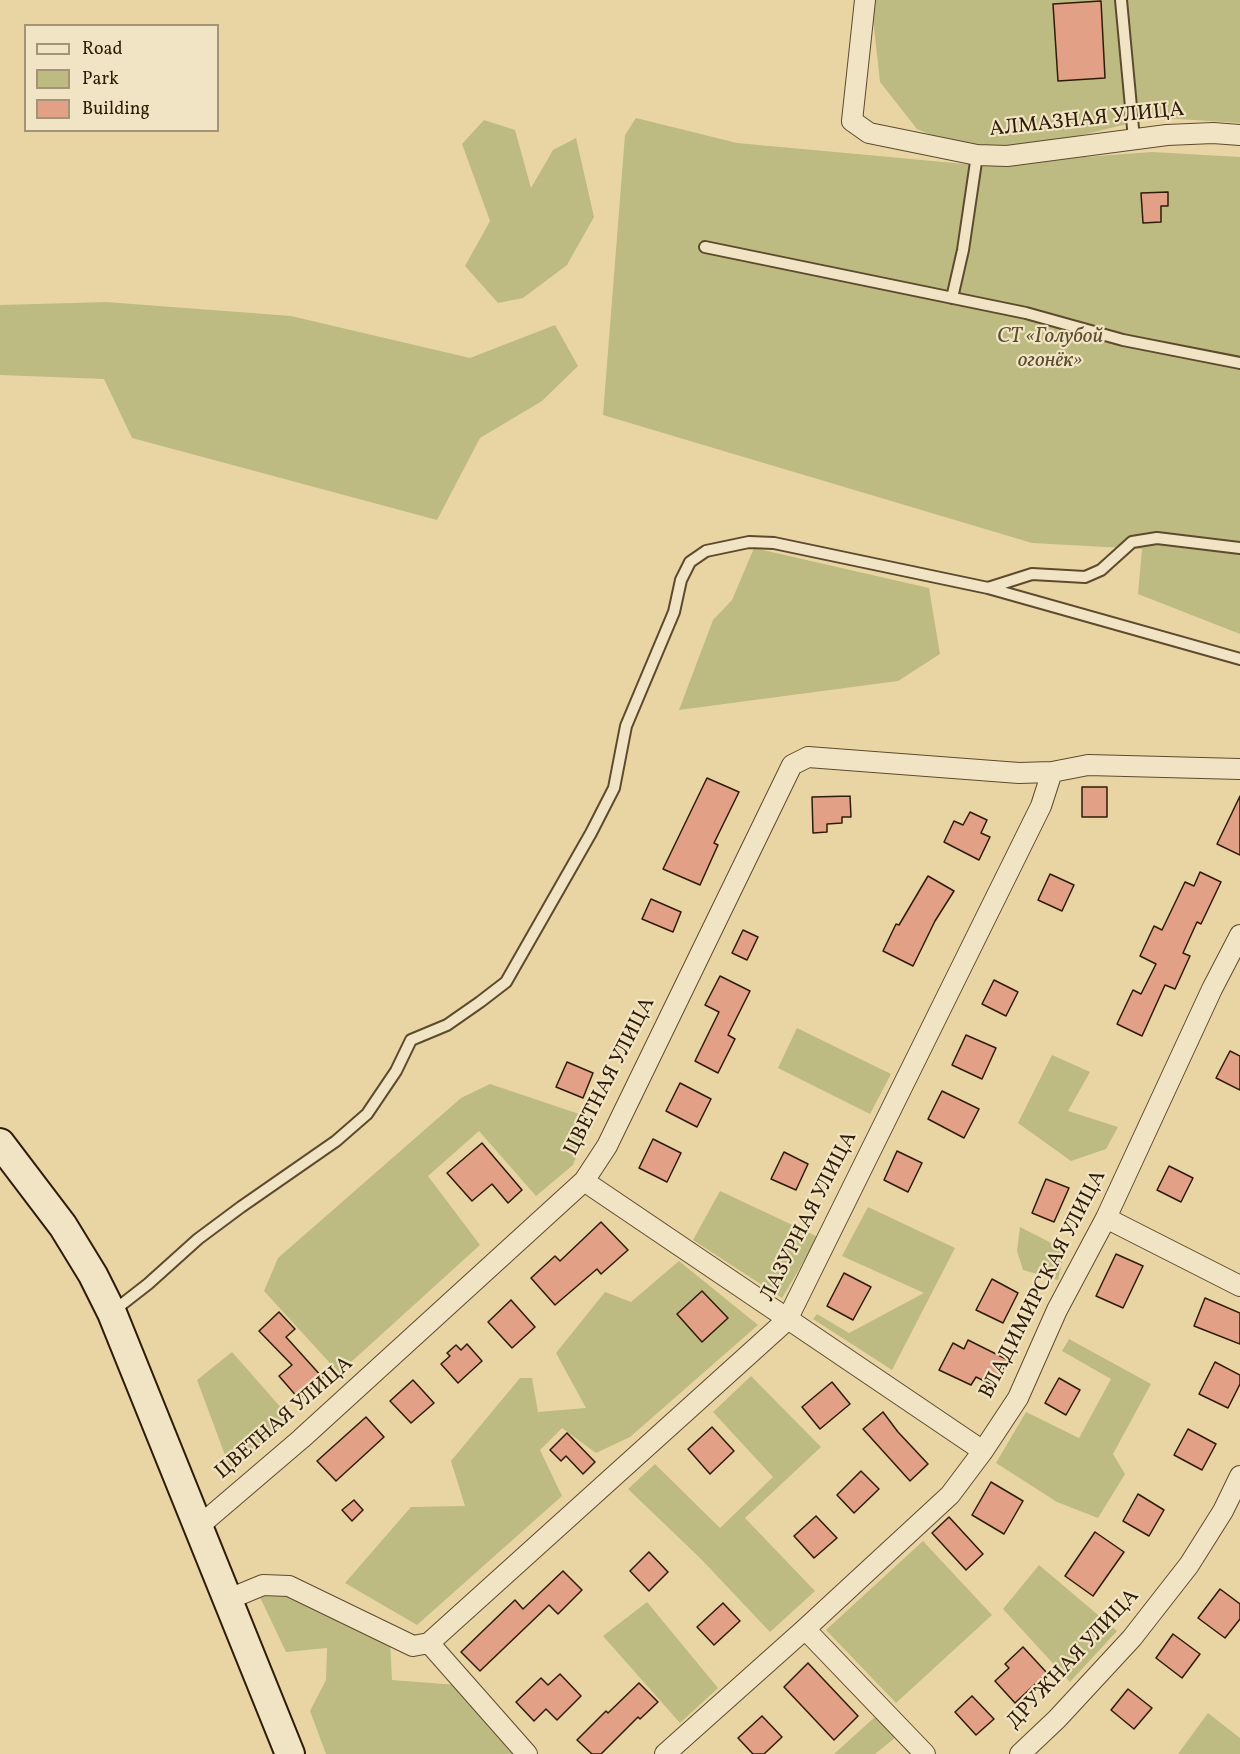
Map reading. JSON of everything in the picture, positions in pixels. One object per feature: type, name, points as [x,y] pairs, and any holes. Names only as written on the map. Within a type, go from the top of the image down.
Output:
[{"type":"street","name":"АЛМАЗНАЯ УЛИЦА","points":[[865,0],[852,121],[869,133],[977,155],[1007,156],[1134,139],[1213,133],[1240,135]]},
{"type":"street","name":"ЦВЕТНАЯ УЛИЦА","points":[[198,1527],[301,1439],[584,1181],[607,1146],[792,765],[808,757],[1019,773],[1052,772]]},
{"type":"street","points":[[1052,772],[1088,765],[1240,769]]},
{"type":"street","name":"ЛАЗУРНАЯ УЛИЦА","points":[[429,1643],[787,1320],[1041,806],[1052,772]]},
{"type":"street","name":"ВЛАДИМИРСКАЯ УЛИЦА","points":[[665,1754],[950,1495],[983,1451],[1018,1398],[1057,1310],[1106,1218],[1212,989],[1240,935]]},
{"type":"street","points":[[0,1143],[63,1226],[93,1275],[112,1313],[290,1754]]},
{"type":"street","points":[[584,1181],[983,1451]]},
{"type":"street","points":[[1106,1218],[1240,1286]]},
{"type":"street","name":"ДРУЖНАЯ УЛИЦА","points":[[1020,1754],[1057,1719],[1132,1638],[1189,1565],[1223,1511],[1240,1476]]},
{"type":"street","points":[[229,1599],[263,1585],[289,1586],[413,1646],[429,1643],[527,1754]]},
{"type":"street","points":[[805,1629],[926,1754]]},
{"type":"lane","points":[[1121,0],[1134,139]]},
{"type":"lane","points":[[952,298],[963,250],[977,155]]},
{"type":"lane","points":[[705,247],[1026,313],[1123,340],[1240,363]]},
{"type":"lane","points":[[988,588],[1032,574],[1085,577],[1101,570],[1132,542],[1157,538],[1240,548]]},
{"type":"lane","points":[[112,1313],[198,1239],[336,1141],[367,1114],[396,1071],[411,1040],[447,1025],[506,982],[586,842],[614,788],[626,726],[674,612],[681,580],[690,562],[706,551],[749,543],[774,543],[988,588],[1240,659]]},
{"type":"green space","points":[[871,0],[1240,0],[1240,123],[1147,117],[1033,147],[990,150],[952,144],[917,129],[880,82]]},
{"type":"green space","name":"СТ «Голубой огонёк»","points":[[636,118],[737,143],[976,165],[1152,152],[1240,157],[1240,634],[1138,594],[1142,549],[1032,543],[603,415],[625,135]]},
{"type":"green space","points":[[484,120],[515,130],[531,188],[553,150],[576,138],[594,217],[567,265],[523,298],[498,303],[465,266],[490,221],[462,144]]},
{"type":"green space","points":[[106,302],[291,316],[470,358],[555,325],[578,366],[542,401],[480,438],[437,520],[132,438],[104,379],[0,375],[0,305]]},
{"type":"green space","points":[[754,548],[929,588],[940,654],[898,681],[679,710],[713,620],[732,600]]},
{"type":"green space","points":[[797,1028],[891,1074],[870,1114],[778,1068]]},
{"type":"green space","points":[[1052,1055],[1090,1072],[1068,1111],[1118,1127],[1106,1149],[1071,1161],[1018,1123]]},
{"type":"green space","points":[[490,1084],[591,1118],[573,1165],[536,1196],[479,1131],[428,1176],[480,1245],[339,1373],[264,1291],[278,1258],[461,1098]]},
{"type":"green space","points":[[720,1191],[818,1237],[782,1298],[693,1240]]},
{"type":"green space","points":[[868,1207],[955,1248],[892,1370],[813,1319],[817,1314],[849,1333],[924,1293],[842,1256]]},
{"type":"green space","points":[[1020,1227],[1065,1250],[1058,1280],[1023,1270],[1017,1251]]},
{"type":"green space","points":[[679,1261],[758,1325],[630,1437],[596,1453],[562,1428],[540,1450],[562,1496],[417,1625],[345,1583],[411,1507],[465,1506],[451,1461],[520,1378],[532,1378],[538,1412],[586,1408],[556,1353],[605,1292],[631,1302]]},
{"type":"green space","points":[[1069,1339],[1151,1384],[1113,1454],[1125,1474],[1098,1518],[1057,1502],[996,1463],[1026,1412],[1079,1438],[1111,1379],[1062,1351]]},
{"type":"green space","points":[[232,1352],[291,1419],[231,1471],[197,1380]]},
{"type":"green space","points":[[751,1376],[821,1447],[745,1518],[815,1591],[770,1632],[701,1559],[628,1489],[655,1464],[720,1528],[773,1477],[713,1412]]},
{"type":"green space","points":[[923,1541],[992,1615],[896,1703],[826,1630]]},
{"type":"green space","points":[[1039,1565],[1117,1631],[1070,1682],[1003,1609]]},
{"type":"green space","points":[[292,1588],[390,1640],[392,1680],[457,1685],[519,1754],[326,1754],[310,1711],[326,1680],[327,1648],[286,1652],[257,1591]]},
{"type":"green space","points":[[647,1602],[718,1688],[680,1723],[603,1636]]},
{"type":"green space","points":[[1208,1713],[1240,1738],[1240,1754],[1178,1754]]},
{"type":"green space","points":[[876,1716],[896,1737],[875,1754],[834,1754]]},
{"type":"building","points":[[1101,1],[1105,78],[1058,81],[1053,4]]},
{"type":"building","points":[[1168,192],[1168,206],[1161,206],[1161,222],[1143,223],[1141,193]]},
{"type":"building","points":[[707,778],[739,792],[714,843],[718,845],[700,885],[663,869]]},
{"type":"building","points":[[1082,787],[1107,787],[1107,817],[1082,817]]},
{"type":"building","points":[[850,796],[851,817],[842,817],[842,823],[827,824],[827,832],[813,833],[812,797]]},
{"type":"building","points":[[1240,796],[1240,855],[1217,844]]},
{"type":"building","points":[[970,812],[987,820],[981,833],[990,837],[979,860],[944,842],[954,821],[963,825]]},
{"type":"building","points":[[1200,872],[1221,882],[1201,924],[1197,922],[1183,953],[1190,956],[1175,989],[1165,985],[1142,1036],[1117,1024],[1133,990],[1141,994],[1156,964],[1140,956],[1154,926],[1162,930],[1185,882],[1194,886]]},
{"type":"building","points":[[1050,874],[1074,885],[1062,911],[1038,900]]},
{"type":"building","points":[[928,876],[954,891],[935,921],[913,966],[883,951],[896,924],[899,925]]},
{"type":"building","points":[[651,899],[681,912],[673,932],[642,919]]},
{"type":"building","points":[[743,930],[758,937],[747,960],[732,953]]},
{"type":"building","points":[[720,976],[750,991],[728,1035],[735,1039],[718,1073],[695,1061],[719,1012],[705,1005]]},
{"type":"building","points":[[994,980],[1018,992],[1006,1016],[982,1004]]},
{"type":"building","points":[[966,1035],[996,1048],[982,1079],[952,1065]]},
{"type":"building","points":[[1230,1051],[1240,1056],[1240,1090],[1216,1078]]},
{"type":"building","points":[[567,1062],[593,1073],[583,1098],[556,1087]]},
{"type":"building","points":[[680,1083],[711,1099],[697,1127],[666,1111]]},
{"type":"building","points":[[942,1091],[979,1109],[964,1138],[928,1119]]},
{"type":"building","points":[[653,1139],[681,1153],[667,1182],[639,1168]]},
{"type":"building","points":[[482,1143],[522,1190],[508,1203],[492,1184],[472,1201],[447,1173]]},
{"type":"building","points":[[897,1151],[922,1163],[908,1192],[884,1180]]},
{"type":"building","points":[[784,1152],[808,1164],[796,1190],[771,1179]]},
{"type":"building","points":[[1169,1166],[1193,1178],[1181,1202],[1157,1190]]},
{"type":"building","points":[[1046,1179],[1069,1188],[1054,1222],[1032,1213]]},
{"type":"building","points":[[601,1222],[628,1250],[601,1274],[597,1269],[555,1305],[531,1278],[555,1256],[560,1261]]},
{"type":"building","points":[[1116,1254],[1143,1266],[1123,1308],[1096,1296]]},
{"type":"building","points":[[844,1273],[871,1287],[853,1320],[827,1306]]},
{"type":"building","points":[[992,1279],[1018,1293],[1003,1323],[976,1310]]},
{"type":"building","points":[[702,1291],[728,1318],[702,1342],[677,1314]]},
{"type":"building","points":[[1205,1298],[1240,1313],[1240,1344],[1194,1326]]},
{"type":"building","points":[[511,1300],[535,1327],[512,1348],[488,1322]]},
{"type":"building","points":[[279,1312],[295,1329],[286,1337],[323,1378],[299,1399],[279,1376],[292,1365],[259,1331]]},
{"type":"building","points":[[968,1340],[1008,1360],[995,1386],[976,1377],[971,1385],[939,1370],[953,1343],[964,1349]]},
{"type":"building","points":[[467,1344],[482,1361],[458,1383],[441,1364],[450,1356],[447,1353],[456,1345],[461,1350]]},
{"type":"building","points":[[1215,1362],[1240,1375],[1240,1384],[1228,1408],[1199,1394]]},
{"type":"building","points":[[1059,1378],[1080,1390],[1066,1415],[1045,1403]]},
{"type":"building","points":[[413,1380],[434,1403],[411,1423],[390,1401]]},
{"type":"building","points":[[832,1382],[850,1404],[820,1429],[802,1407]]},
{"type":"building","points":[[883,1412],[928,1464],[910,1481],[863,1429]]},
{"type":"building","points":[[366,1417],[384,1437],[336,1481],[317,1461]]},
{"type":"building","points":[[712,1427],[734,1451],[710,1474],[688,1449]]},
{"type":"building","points":[[1188,1429],[1216,1444],[1202,1470],[1174,1455]]},
{"type":"building","points":[[567,1433],[595,1462],[583,1474],[566,1456],[561,1461],[550,1450]]},
{"type":"building","points":[[861,1471],[879,1489],[854,1513],[837,1495]]},
{"type":"building","points":[[991,1482],[1023,1501],[1004,1534],[972,1515]]},
{"type":"building","points":[[1138,1494],[1164,1510],[1149,1536],[1123,1521]]},
{"type":"building","points":[[354,1500],[363,1510],[352,1521],[342,1510]]},
{"type":"building","points":[[816,1516],[837,1538],[814,1558],[794,1536]]},
{"type":"building","points":[[949,1517],[983,1554],[966,1570],[932,1533]]},
{"type":"building","points":[[1095,1532],[1124,1552],[1093,1596],[1065,1576]]},
{"type":"building","points":[[649,1552],[668,1572],[649,1591],[630,1571]]},
{"type":"building","points":[[563,1571],[582,1590],[558,1614],[549,1605],[480,1671],[461,1652],[515,1600],[523,1609]]},
{"type":"building","points":[[1220,1589],[1240,1604],[1240,1619],[1225,1638],[1198,1618]]},
{"type":"building","points":[[723,1603],[740,1621],[714,1645],[697,1627]]},
{"type":"building","points":[[1173,1634],[1200,1654],[1182,1678],[1156,1658]]},
{"type":"building","points":[[1023,1647],[1047,1673],[1015,1703],[995,1681],[1009,1668],[1005,1664]]},
{"type":"building","points":[[808,1663],[858,1716],[834,1740],[784,1687]]},
{"type":"building","points":[[560,1674],[581,1696],[557,1720],[546,1709],[534,1721],[516,1702],[541,1678],[548,1685]]},
{"type":"building","points":[[639,1683],[658,1702],[640,1719],[638,1717],[601,1754],[592,1754],[577,1740]]},
{"type":"building","points":[[1128,1689],[1152,1708],[1134,1729],[1111,1710]]},
{"type":"building","points":[[972,1696],[994,1719],[976,1735],[955,1712]]},
{"type":"building","points":[[762,1716],[782,1737],[764,1754],[753,1754],[738,1738]]}]
